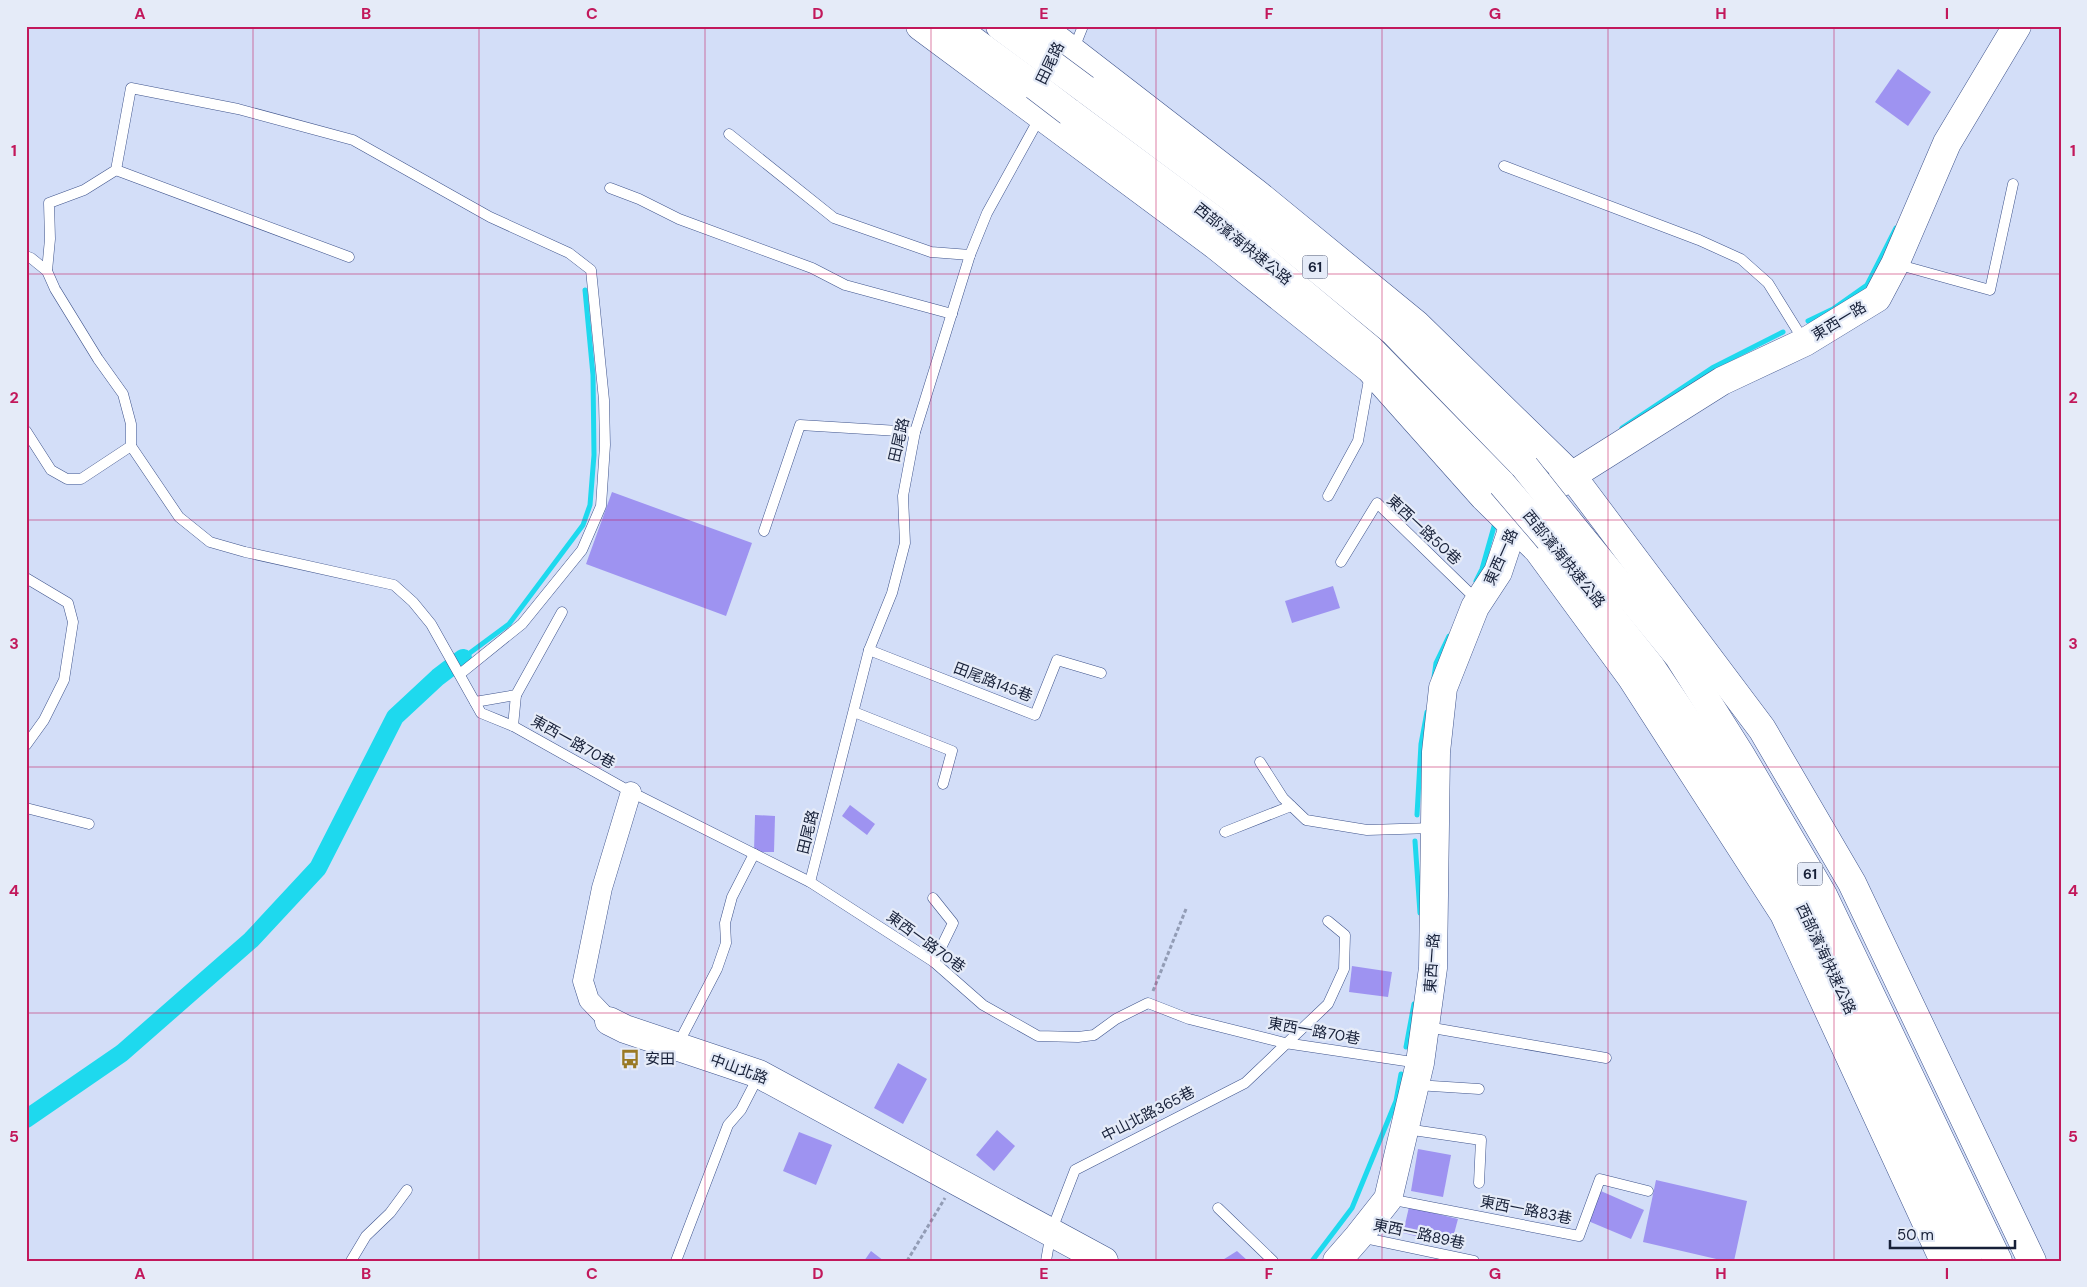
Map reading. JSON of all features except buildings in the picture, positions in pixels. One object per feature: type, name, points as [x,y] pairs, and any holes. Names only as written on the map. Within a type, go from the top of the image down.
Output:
[{"type":"main road","points":[[920,26],[1215,245],[1370,369],[1513,527],[1538,550],[1631,677],[1784,914],[1944,1261]]},
{"type":"main road","name":"西部濱海快速公路","points":[[953,26],[1224,226],[1370,349],[1502,484],[1549,540],[1651,667],[1716,764],[1798,899],[1968,1261]]},
{"type":"main road","name":"西部濱海快速公路","points":[[1000,26],[1069,47],[1085,90],[1234,200],[1394,332],[1525,467],[1679,657],[1818,886],[1998,1261]]},
{"type":"main road","points":[[1040,26],[1256,193],[1416,324],[1572,476],[1762,729],[1852,883],[2032,1261]]},
{"type":"main road","name":"東西一路","points":[[1336,1261],[1388,1199],[1405,1129],[1426,1027],[1433,968],[1436,752],[1443,688],[1479,602],[1498,572],[1513,527],[1553,487],[1722,381],[1805,342],[1877,298],[1948,143],[2017,26]]},
{"type":"main road","name":"中山北路","points":[[609,1021],[625,1029],[759,1074],[1104,1261]]},
{"type":"street","name":"中山北路","points":[[609,1021],[589,1000],[583,981],[602,888],[631,792]]},
{"type":"lane","name":"田尾路","points":[[810,882],[870,650],[892,592],[905,542],[903,496],[915,432],[970,255],[987,213],[1040,116],[1069,47]]},
{"type":"lane","points":[[47,271],[50,239],[49,203],[84,190],[116,170],[132,88],[238,108],[353,140],[490,217],[569,253],[591,270],[604,400],[605,445],[601,506],[582,550],[522,624],[460,674]]},
{"type":"lane","points":[[729,134],[834,218],[931,252],[970,255]]},
{"type":"lane","points":[[1504,166],[1699,240],[1741,259],[1768,283],[1805,342]]},
{"type":"lane","points":[[116,170],[349,257]]},
{"type":"lane","points":[[1894,264],[1990,290],[2013,184]]},
{"type":"lane","points":[[610,188],[639,199],[679,219],[812,268],[845,285],[952,314]]},
{"type":"lane","points":[[26,256],[47,271],[64,305],[123,394],[131,424],[131,446],[81,479],[67,479],[51,470],[26,431]]},
{"type":"lane","points":[[1328,496],[1358,441],[1370,369]]},
{"type":"lane","points":[[764,531],[800,425],[915,432]]},
{"type":"lane","name":"東西一路70巷","points":[[131,446],[179,517],[210,542],[245,552],[394,585],[413,602],[431,624],[481,713],[512,726],[631,792],[810,882],[934,962],[983,1005],[1038,1036],[1078,1037],[1094,1035],[1116,1019],[1148,1003],[1189,1019],[1479,1089]]},
{"type":"lane","name":"東西一路50巷","points":[[1341,562],[1377,503],[1479,602]]},
{"type":"lane","points":[[26,578],[68,603],[73,622],[64,680],[44,720],[26,745]]},
{"type":"lane","points":[[512,726],[516,695],[562,612]]},
{"type":"lane","name":"田尾路145巷","points":[[870,650],[1036,715],[1057,660],[1101,673]]},
{"type":"lane","points":[[474,702],[516,695]]},
{"type":"lane","points":[[854,712],[952,751],[944,784]]},
{"type":"lane","points":[[1260,762],[1283,798],[1306,820],[1367,830],[1434,828]]},
{"type":"lane","points":[[1225,832],[1291,806]]},
{"type":"lane","points":[[26,808],[89,824]]},
{"type":"lane","points":[[676,1047],[717,969],[726,943],[725,923],[732,897],[754,854]]},
{"type":"lane","points":[[933,898],[953,923],[934,962]]},
{"type":"lane","name":"中山北路365巷","points":[[1046,1261],[1051,1232],[1074,1170],[1245,1083],[1328,1004],[1344,969],[1345,935],[1328,921]]},
{"type":"lane","points":[[1426,1027],[1606,1058]]},
{"type":"lane","points":[[676,1261],[728,1125],[741,1110],[759,1074]]},
{"type":"lane","points":[[1405,1129],[1481,1140],[1479,1183]]},
{"type":"lane","name":"東西一路83巷","points":[[1388,1199],[1580,1236],[1600,1179],[1648,1191]]},
{"type":"lane","points":[[351,1261],[366,1236],[390,1213],[407,1190]]},
{"type":"lane","points":[[1218,1208],[1273,1261]]},
{"type":"lane","name":"東西一路89巷","points":[[1358,1237],[1474,1261]]},
{"type":"path","points":[[1148,1003],[1186,909]]},
{"type":"path","points":[[907,1261],[956,1180]]},
{"type":"waterway","points":[[1808,321],[1833,309],[1867,285],[1896,228]]},
{"type":"waterway","points":[[463,658],[509,624],[583,525],[590,505],[594,455],[593,375],[585,290]]},
{"type":"waterway","points":[[1622,428],[1712,368],[1783,332]]},
{"type":"waterway","points":[[1476,581],[1482,569],[1495,523]]},
{"type":"waterway","points":[[1434,677],[1436,663],[1449,636]]},
{"type":"waterway","points":[[26,1119],[122,1053],[251,940],[318,868],[395,717],[438,677],[463,658]]},
{"type":"waterway","points":[[1417,815],[1421,744],[1427,712]]},
{"type":"waterway","points":[[1415,841],[1420,913]]},
{"type":"waterway","points":[[1406,1047],[1414,1004]]},
{"type":"waterway","points":[[1312,1261],[1352,1208],[1396,1101],[1401,1074]]},
{"type":"place","name":"安田","points":[[630,1059]]}]
